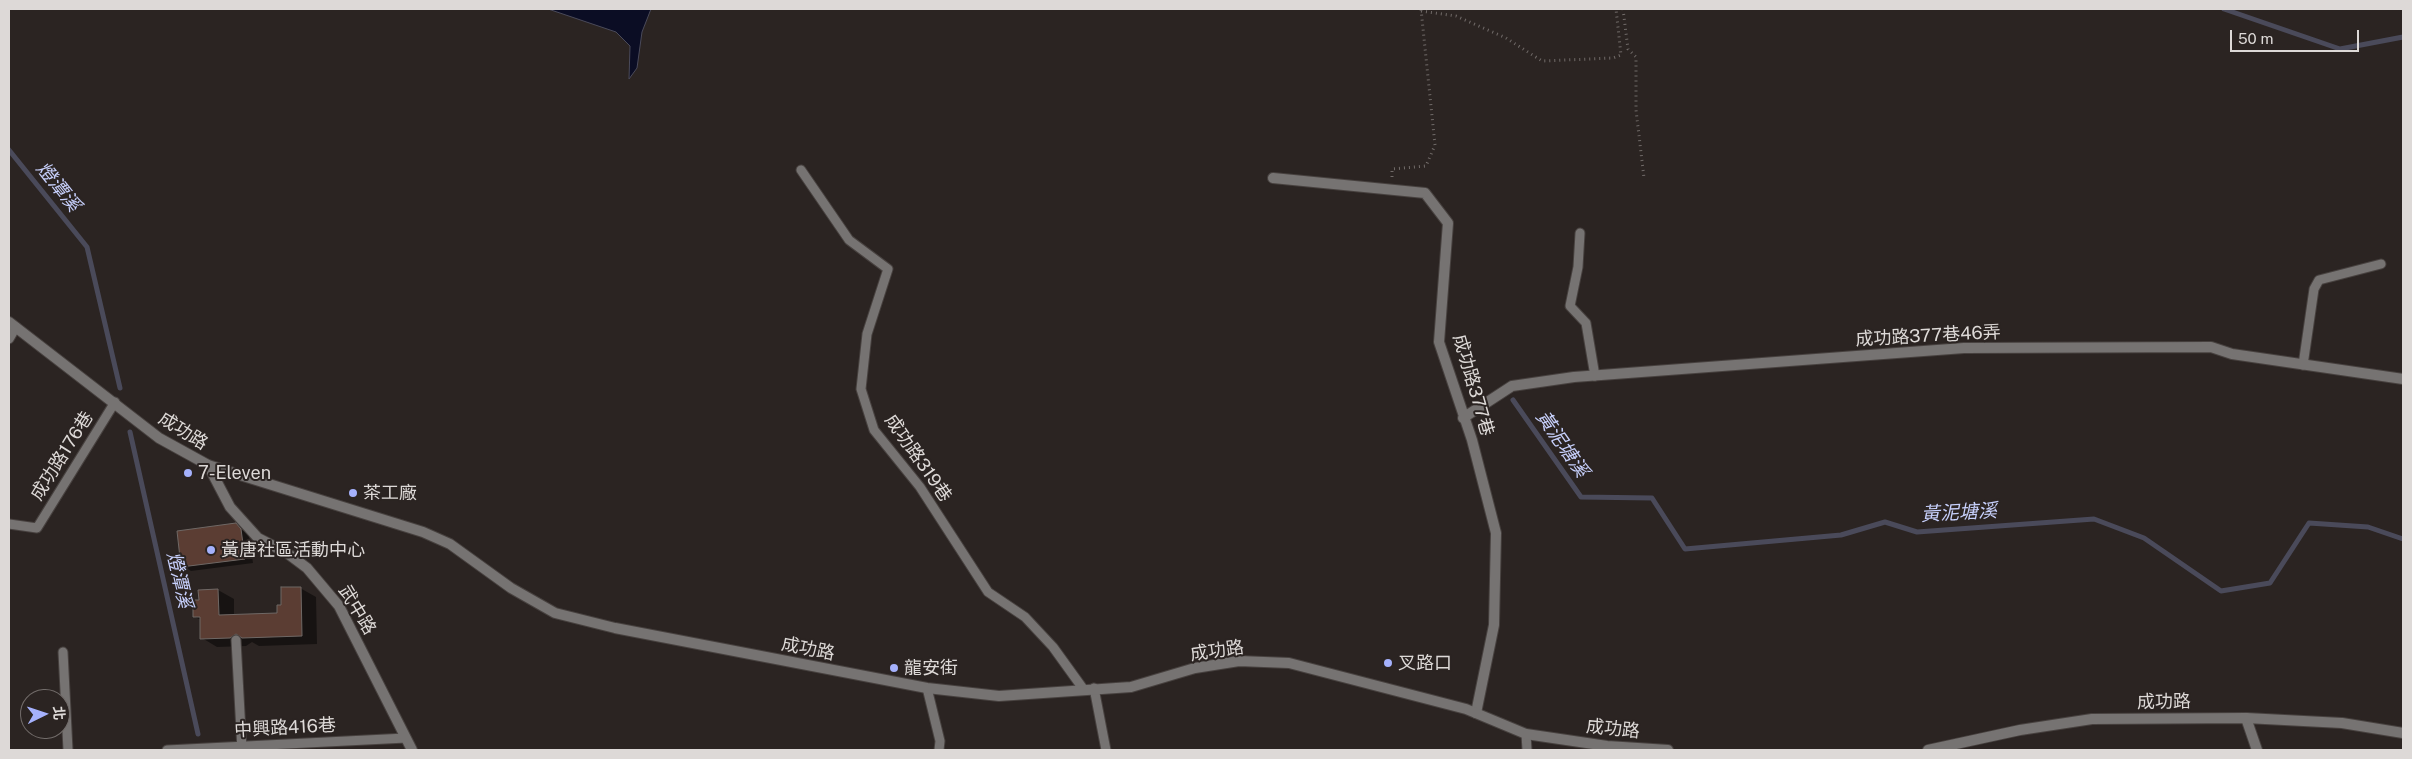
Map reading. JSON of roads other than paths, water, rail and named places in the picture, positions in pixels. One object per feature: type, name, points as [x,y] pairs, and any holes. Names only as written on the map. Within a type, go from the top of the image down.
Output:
[{"type":"street","name":"成功路377巷","points":[[1273,178],[1425,193],[1448,222],[1439,342],[1472,440],[1496,533],[1494,625],[1476,713]]},
{"type":"street","name":"成功路","points":[[12,325],[160,438],[208,465],[423,532],[450,544],[511,588],[555,613],[615,628],[927,688],[1000,696],[1131,687],[1195,668],[1239,661],[1289,663],[1476,713],[1526,734],[1607,748],[1668,750]]},
{"type":"street","name":"成功路377巷46弄","points":[[1464,418],[1512,386],[1595,376],[1964,348],[2211,347],[2232,354],[2403,379]]},
{"type":"street","name":"武中路","points":[[208,465],[230,507],[258,538],[287,553],[307,568],[339,606],[412,750]]},
{"type":"street","name":"成功路","points":[[1928,750],[2020,730],[2092,719],[2246,718],[2342,723],[2403,733]]},
{"type":"street","points":[[2246,718],[2257,750]]},
{"type":"lane","name":"成功路319巷","points":[[801,170],[850,240],[888,269],[867,334],[861,389],[874,430],[920,487],[988,592],[1025,617],[1089,689]]},
{"type":"lane","points":[[1580,233],[1578,267],[1570,306],[1586,323],[1595,376]]},
{"type":"lane","points":[[2303,365],[2314,289],[2319,280],[2381,264]]},
{"type":"lane","points":[[9,339],[12,325]]},
{"type":"lane","name":"成功路176巷","points":[[9,524],[37,528],[115,402]]},
{"type":"lane","points":[[236,640],[242,748]]},
{"type":"lane","points":[[63,652],[68,750]]},
{"type":"lane","points":[[927,688],[940,741],[940,750]]},
{"type":"lane","points":[[1089,689],[1106,750]]},
{"type":"lane","points":[[1526,734],[1527,750]]},
{"type":"lane","name":"中興路416巷","points":[[167,750],[335,746],[406,738]]},
{"type":"water","points":[[548,9],[651,9],[642,32],[637,68],[629,79],[630,46],[616,32]]},
{"type":"waterway","name":"黃泥塘溪","points":[[2224,9],[2340,49],[2403,37]]},
{"type":"waterway","name":"燈潭溪","points":[[9,150],[87,247],[120,388]]},
{"type":"waterway","name":"黃泥塘溪","points":[[1513,400],[1581,497],[1652,498],[1685,549],[1841,535],[1885,522],[1917,532],[2094,519],[2144,538],[2221,591],[2270,583],[2309,523],[2368,527],[2403,539]]},
{"type":"waterway","name":"燈潭溪","points":[[130,432],[198,734]]},
{"type":"place","name":"7-Eleven","points":[[188,473]]},
{"type":"place","name":"茶工廠","points":[[353,493]]},
{"type":"place","name":"黃唐社區活動中心","points":[[211,550]]},
{"type":"place","name":"叉路口","points":[[1388,663]]},
{"type":"place","name":"龍安街","points":[[894,668]]}]
